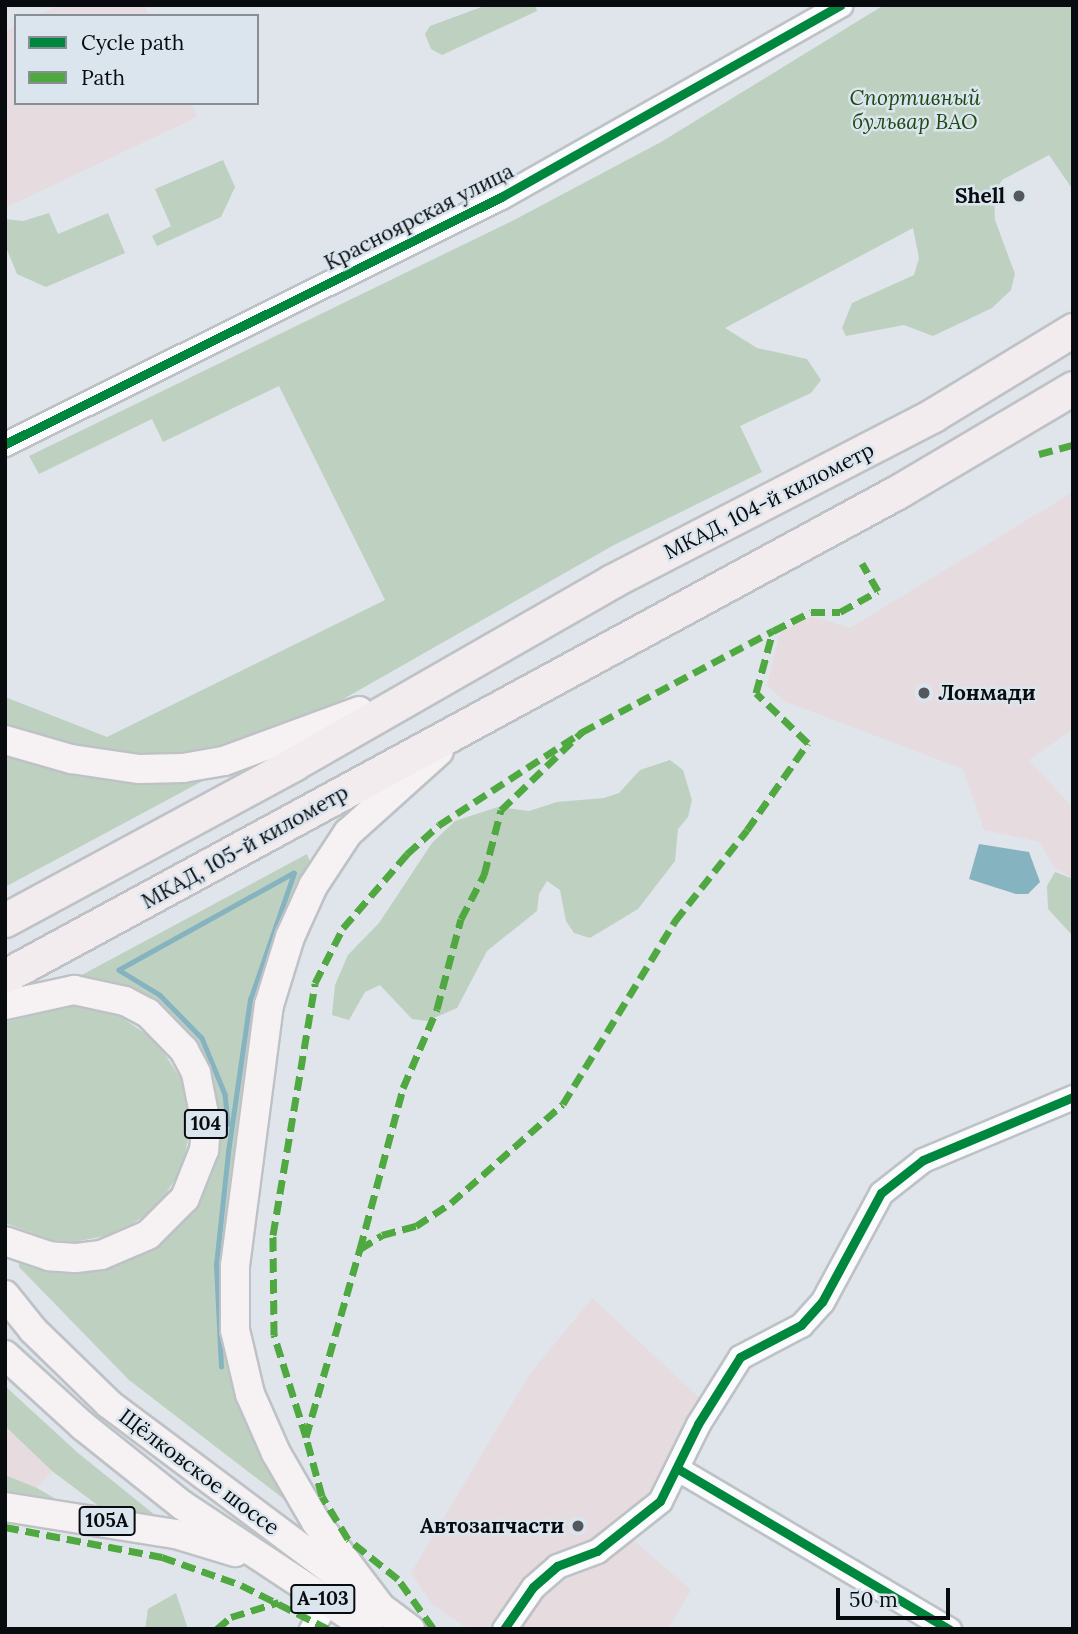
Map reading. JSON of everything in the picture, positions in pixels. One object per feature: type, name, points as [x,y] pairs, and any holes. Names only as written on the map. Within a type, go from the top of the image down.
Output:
[{"type":"highway","name":"МКАД, 104-й километр","points":[[460,664],[933,415],[1073,330]]},
{"type":"highway","points":[[484,715],[878,502],[1073,388]]},
{"type":"highway","points":[[5,920],[293,764],[460,664]]},
{"type":"highway","name":"МКАД, 105-й километр","points":[[5,976],[484,715]]},
{"type":"main road","points":[[5,740],[71,759],[139,769],[224,761],[315,731],[460,664]]},
{"type":"main road","points":[[375,1619],[276,1453],[240,1362],[235,1266],[247,1155],[269,1005],[290,937],[313,887],[348,833],[400,783],[484,715]]},
{"type":"main road","name":"104","points":[[5,1005],[74,990],[125,1001],[148,1013],[184,1050],[200,1085],[206,1124],[204,1150],[185,1198],[148,1235],[101,1255],[75,1258],[49,1256],[5,1241]]},
{"type":"main road","name":"Щёлковское шоссе","points":[[5,1295],[33,1330],[109,1404],[313,1556],[375,1619]]},
{"type":"main road","name":"Щёлковское шоссе","points":[[5,1355],[83,1426],[182,1505],[327,1602],[410,1629]]},
{"type":"main road","name":"105A","points":[[5,1507],[176,1534],[277,1569]]},
{"type":"street","name":"Красноярская улица","points":[[5,444],[501,197],[840,5]]},
{"type":"street","points":[[504,1629],[533,1587],[557,1566],[597,1551],[660,1502],[698,1424],[740,1357],[801,1325],[822,1302],[881,1193],[923,1160],[1073,1097]]},
{"type":"street","points":[[678,1469],[949,1629]]},
{"type":"street","points":[[312,1629],[327,1602]]},
{"type":"shaded area","points":[[59,5],[144,5],[148,14],[41,14]]},
{"type":"shaded area","points":[[14,27],[14,105],[192,105],[197,117],[5,208],[5,31]]},
{"type":"shaded area","name":"Лонмади","points":[[1073,492],[1073,729],[1029,760],[1073,808],[1073,879],[1053,866],[1040,842],[984,830],[963,769],[784,701],[767,685],[780,633],[812,616],[850,628]]},
{"type":"shaded area","points":[[592,1298],[702,1400],[657,1490],[617,1526],[691,1590],[668,1629],[468,1629],[433,1605],[411,1573],[529,1375]]},
{"type":"shaded area","points":[[5,1426],[52,1471],[37,1488],[5,1475]]},
{"type":"green space","points":[[487,5],[535,5],[537,11],[442,55],[431,49],[425,34],[430,26]]},
{"type":"green space","name":"Спортивный бульвар ВАО","points":[[884,5],[1073,5],[1073,190],[1049,155],[1002,180],[994,194],[995,220],[1015,274],[1011,290],[992,308],[933,336],[904,325],[846,336],[842,328],[852,303],[914,275],[919,258],[913,228],[725,328],[757,348],[807,359],[821,380],[811,393],[740,426],[762,472],[614,545],[310,718],[221,748],[182,754],[140,755],[74,746],[5,725],[5,697],[107,737],[385,600],[279,386],[163,442],[152,419],[39,474],[29,456],[514,220],[661,142]]},
{"type":"green space","points":[[223,160],[235,187],[221,217],[157,246],[152,236],[171,226],[155,189]]},
{"type":"green space","points":[[49,213],[58,234],[108,213],[125,253],[46,287],[17,274],[5,245],[5,219],[23,221]]},
{"type":"green space","points":[[5,754],[68,773],[139,782],[210,777],[5,887]]},
{"type":"green space","points":[[670,760],[683,770],[692,800],[688,817],[678,829],[675,861],[638,909],[590,938],[574,933],[566,921],[560,890],[547,881],[539,894],[537,911],[487,951],[457,1008],[427,1021],[412,1019],[380,985],[365,992],[349,1020],[332,1015],[335,985],[348,955],[379,923],[432,843],[455,821],[498,807],[529,811],[557,802],[604,798],[619,793],[640,770]]},
{"type":"green space","points":[[307,854],[311,864],[277,932],[256,1002],[221,1265],[227,1365],[238,1399],[289,1503],[129,1380],[19,1267],[19,1262],[47,1269],[104,1268],[156,1246],[196,1205],[217,1152],[217,1095],[195,1042],[155,1002],[130,988],[78,977]]},
{"type":"green space","points":[[1055,872],[1073,879],[1073,936],[1048,909],[1047,886]]},
{"type":"green space","points":[[74,1006],[118,1015],[156,1041],[181,1079],[191,1124],[182,1169],[157,1207],[119,1233],[75,1242],[52,1240],[5,1223],[5,1022]]},
{"type":"green space","points":[[5,1386],[78,1453],[160,1519],[100,1507],[52,1471],[5,1426]]},
{"type":"green space","points":[[5,1475],[37,1488],[59,1501],[5,1494]]},
{"type":"green space","points":[[176,1593],[188,1629],[145,1629],[148,1609]]},
{"type":"water","points":[[979,844],[1029,852],[1040,882],[1028,894],[1016,894],[969,879]]},
{"type":"waterway","points":[[221,1367],[216,1265],[228,1152],[250,1000],[294,873],[119,970],[160,995],[202,1038],[225,1094],[228,1124]]},
{"type":"marked path","points":[[1039,454],[1073,445]]},
{"type":"marked path","points":[[433,1628],[398,1579],[348,1539],[322,1496],[306,1437],[360,1249],[382,1235],[416,1226],[451,1203],[563,1104],[675,921],[747,830],[808,743],[756,693],[773,631],[811,612],[840,612],[878,591],[862,563]]},
{"type":"marked path","points":[[360,1249],[403,1088],[437,1009],[461,919],[484,875],[501,810],[582,732],[773,631]]},
{"type":"marked path","points":[[306,1437],[274,1335],[273,1235],[315,983],[343,928],[407,854],[439,825],[582,732]]},
{"type":"marked path","points":[[5,1527],[162,1557],[241,1585],[328,1629]]},
{"type":"marked path","points":[[217,1629],[231,1617],[279,1602]]},
{"type":"cycle path","points":[[5,444],[501,197],[840,5]]},
{"type":"cycle path","points":[[504,1629],[533,1587],[557,1566],[597,1551],[660,1501],[698,1424],[740,1357],[801,1325],[822,1302],[881,1193],[923,1160],[1073,1097]]},
{"type":"cycle path","points":[[678,1469],[949,1629]]},
{"type":"place","name":"Shell","points":[[1019,196]]},
{"type":"place","name":"Лонмади","points":[[924,693]]},
{"type":"place","name":"Автозапчасти","points":[[578,1526]]}]
